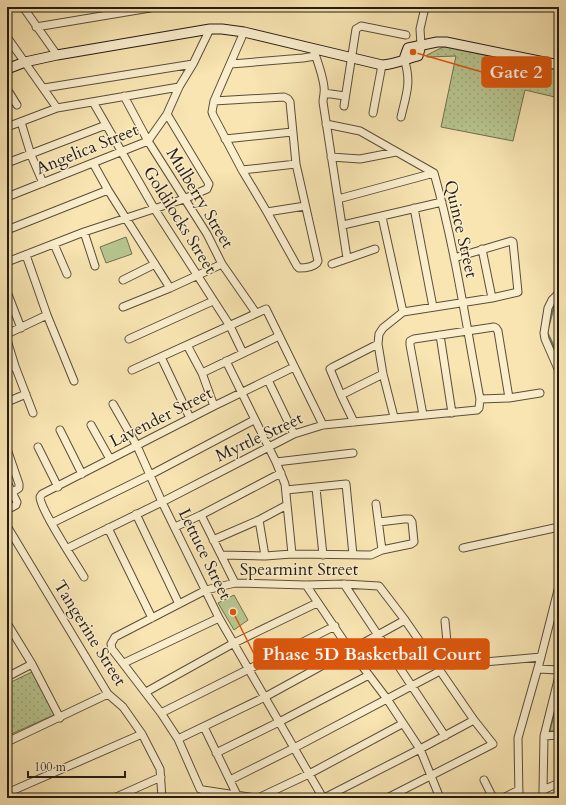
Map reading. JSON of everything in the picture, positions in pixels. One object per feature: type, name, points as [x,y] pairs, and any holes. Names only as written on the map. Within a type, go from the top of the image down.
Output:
[{"type":"main road","points":[[7,69],[25,62],[57,55],[210,29],[244,32],[314,52],[351,57],[382,65],[394,64],[404,59],[418,56],[421,45],[446,42],[559,65]]},
{"type":"street","points":[[23,7],[57,55]]},
{"type":"street","points":[[421,45],[420,29],[425,7]]},
{"type":"street","points":[[36,27],[150,8]]},
{"type":"street","points":[[344,106],[357,27],[371,27],[406,35]]},
{"type":"street","name":"Angelica Street","points":[[7,197],[148,141],[167,114],[179,87],[193,64],[210,29]]},
{"type":"street","points":[[214,101],[284,97],[290,102],[296,164],[318,261],[315,265],[299,268],[242,170],[212,112],[214,101],[244,32]]},
{"type":"street","points":[[7,37],[57,108]]},
{"type":"street","points":[[231,64],[303,58],[314,52],[321,71],[324,93],[322,97],[347,258]]},
{"type":"street","points":[[401,117],[409,83],[408,70],[404,59]]},
{"type":"street","points":[[44,88],[193,64]]},
{"type":"street","points":[[373,113],[382,65]]},
{"type":"street","points":[[7,128],[57,108],[179,87]]},
{"type":"street","points":[[7,89],[17,105]]},
{"type":"street","points":[[324,93],[345,96]]},
{"type":"street","name":"Mulberry Street","points":[[124,96],[148,141],[207,234],[222,264],[256,313]]},
{"type":"street","name":"Goldilocks Street","points":[[93,102],[154,208],[230,326],[243,353]]},
{"type":"street","points":[[8,259],[26,255],[84,232],[127,219],[154,208],[184,199],[207,189],[209,184],[167,114]]},
{"type":"street","points":[[21,122],[31,154],[43,183]]},
{"type":"street","name":"Quince Street","points":[[326,124],[360,131],[434,173],[454,258],[480,399],[479,408]]},
{"type":"street","points":[[7,164],[106,125]]},
{"type":"street","points":[[225,139],[292,132]]},
{"type":"street","points":[[331,157],[360,159],[396,152]]},
{"type":"street","points":[[93,163],[108,190],[170,288]]},
{"type":"street","points":[[242,170],[296,164]]},
{"type":"street","points":[[338,199],[434,173]]},
{"type":"street","points":[[7,230],[108,190]]},
{"type":"street","points":[[343,225],[442,202]]},
{"type":"street","points":[[267,212],[305,206]]},
{"type":"street","points":[[414,208],[433,307]]},
{"type":"street","points":[[382,217],[403,312]]},
{"type":"street","points":[[84,232],[95,266]]},
{"type":"street","points":[[394,418],[383,374],[378,344],[381,331],[403,312],[492,298],[518,292],[513,242],[511,240],[454,258]]},
{"type":"street","points":[[54,244],[67,274]]},
{"type":"street","points":[[332,264],[375,249]]},
{"type":"street","points":[[482,249],[492,298]]},
{"type":"street","points":[[26,255],[47,315],[74,381]]},
{"type":"street","points":[[123,280],[155,264]]},
{"type":"street","points":[[123,307],[170,288],[222,264]]},
{"type":"street","points":[[7,292],[20,328]]},
{"type":"street","points":[[559,294],[552,300],[548,308],[544,333],[545,339],[559,371]]},
{"type":"street","points":[[129,339],[213,301]]},
{"type":"street","points":[[132,370],[266,309],[323,426]]},
{"type":"street","points":[[7,334],[47,315]]},
{"type":"street","points":[[423,415],[410,345],[410,341],[414,339],[494,327],[496,328],[498,331],[510,398]]},
{"type":"street","points":[[202,373],[279,336]]},
{"type":"street","points":[[440,336],[452,413]]},
{"type":"street","points":[[7,340],[33,413]]},
{"type":"street","points":[[354,422],[330,369],[332,366],[378,344]]},
{"type":"street","points":[[187,345],[202,373],[214,406]]},
{"type":"street","points":[[161,357],[190,418]]},
{"type":"street","points":[[226,361],[281,473],[286,490],[292,554]]},
{"type":"street","points":[[7,369],[15,366]]},
{"type":"street","name":"Lavender Street","points":[[52,523],[40,502],[40,497],[42,494],[190,418],[294,367]]},
{"type":"street","points":[[341,395],[383,374]]},
{"type":"street","points":[[268,380],[294,434]]},
{"type":"street","points":[[480,399],[510,398],[540,393]]},
{"type":"street","points":[[7,402],[26,394]]},
{"type":"street","name":"Lettuce Street","points":[[113,404],[137,446],[162,502],[219,618],[323,798]]},
{"type":"street","name":"Myrtle Street","points":[[68,548],[162,502],[294,434],[323,426],[452,413],[477,410],[479,408]]},
{"type":"street","points":[[84,576],[52,523],[150,475],[254,420]]},
{"type":"street","points":[[91,425],[110,459]]},
{"type":"street","points":[[60,430],[82,474]]},
{"type":"street","points":[[38,447],[58,486]]},
{"type":"street","points":[[7,449],[19,484],[19,488],[13,492]]},
{"type":"street","points":[[276,462],[353,453]]},
{"type":"street","points":[[175,527],[281,473]]},
{"type":"street","points":[[7,482],[17,502],[16,505],[7,510]]},
{"type":"street","points":[[286,490],[346,484],[353,555]]},
{"type":"street","points":[[316,488],[323,555]]},
{"type":"street","points":[[376,504],[382,550]]},
{"type":"street","points":[[213,540],[259,520],[287,505]]},
{"type":"street","points":[[136,514],[179,604]]},
{"type":"street","points":[[201,515],[235,584]]},
{"type":"street","points":[[221,555],[371,555],[382,550],[411,544],[414,542],[412,522],[410,519],[379,522]]},
{"type":"street","points":[[259,520],[265,556]]},
{"type":"street","name":"Tangerine Street","points":[[7,526],[108,694],[123,707],[142,734],[160,769],[162,798]]},
{"type":"street","points":[[108,528],[152,618]]},
{"type":"street","points":[[463,548],[559,528]]},
{"type":"street","name":"Spearmint Street","points":[[124,664],[112,649],[111,644],[115,637],[206,590],[235,584],[344,584],[379,586],[405,620]]},
{"type":"street","points":[[344,584],[446,736]]},
{"type":"street","points":[[306,585],[350,650],[387,699],[420,750],[440,798]]},
{"type":"street","points":[[519,798],[518,738],[541,658],[559,586]]},
{"type":"street","points":[[146,692],[234,643],[317,602]]},
{"type":"street","points":[[219,618],[124,664],[162,713],[178,739],[200,789],[257,798],[309,774],[402,724]]},
{"type":"street","points":[[178,739],[265,697],[405,620],[474,720],[493,744],[387,798]]},
{"type":"street","points":[[445,621],[450,665],[541,658]]},
{"type":"street","points":[[7,623],[32,664],[60,718]]},
{"type":"street","points":[[162,713],[334,626]]},
{"type":"street","points":[[7,677],[32,664]]},
{"type":"street","points":[[538,669],[559,670]]},
{"type":"street","points":[[230,780],[440,671]]},
{"type":"street","points":[[216,753],[369,675]]},
{"type":"street","points":[[543,798],[544,736],[559,676]]},
{"type":"street","points":[[7,742],[108,694]]},
{"type":"street","points":[[323,798],[420,750],[474,720]]},
{"type":"street","points":[[204,727],[237,795]]},
{"type":"street","points":[[7,793],[142,734]]},
{"type":"street","points":[[544,736],[559,735]]},
{"type":"street","points":[[114,798],[161,777]]},
{"type":"street","points":[[484,780],[493,798]]},
{"type":"street","points":[[543,790],[559,783]]},
{"type":"street","points":[[503,798],[519,790]]},
{"type":"green space","points":[[443,47],[451,47],[559,70],[559,98],[525,90],[513,141],[441,127],[456,56],[427,57],[427,55]]},
{"type":"green space","points":[[126,237],[132,254],[106,263],[100,247]]},
{"type":"green space","points":[[234,595],[248,620],[234,630],[218,603]]},
{"type":"green space","points":[[32,672],[56,714],[7,736],[7,684]]},
{"type":"green space","points":[[559,694],[559,731],[550,731]]},
{"type":"waterway","points":[[559,299],[555,303],[547,332],[559,357]]},
{"type":"place","name":"Gate 2","points":[[413,52]]},
{"type":"place","name":"Phase 5D Basketball Court","points":[[233,612]]}]
